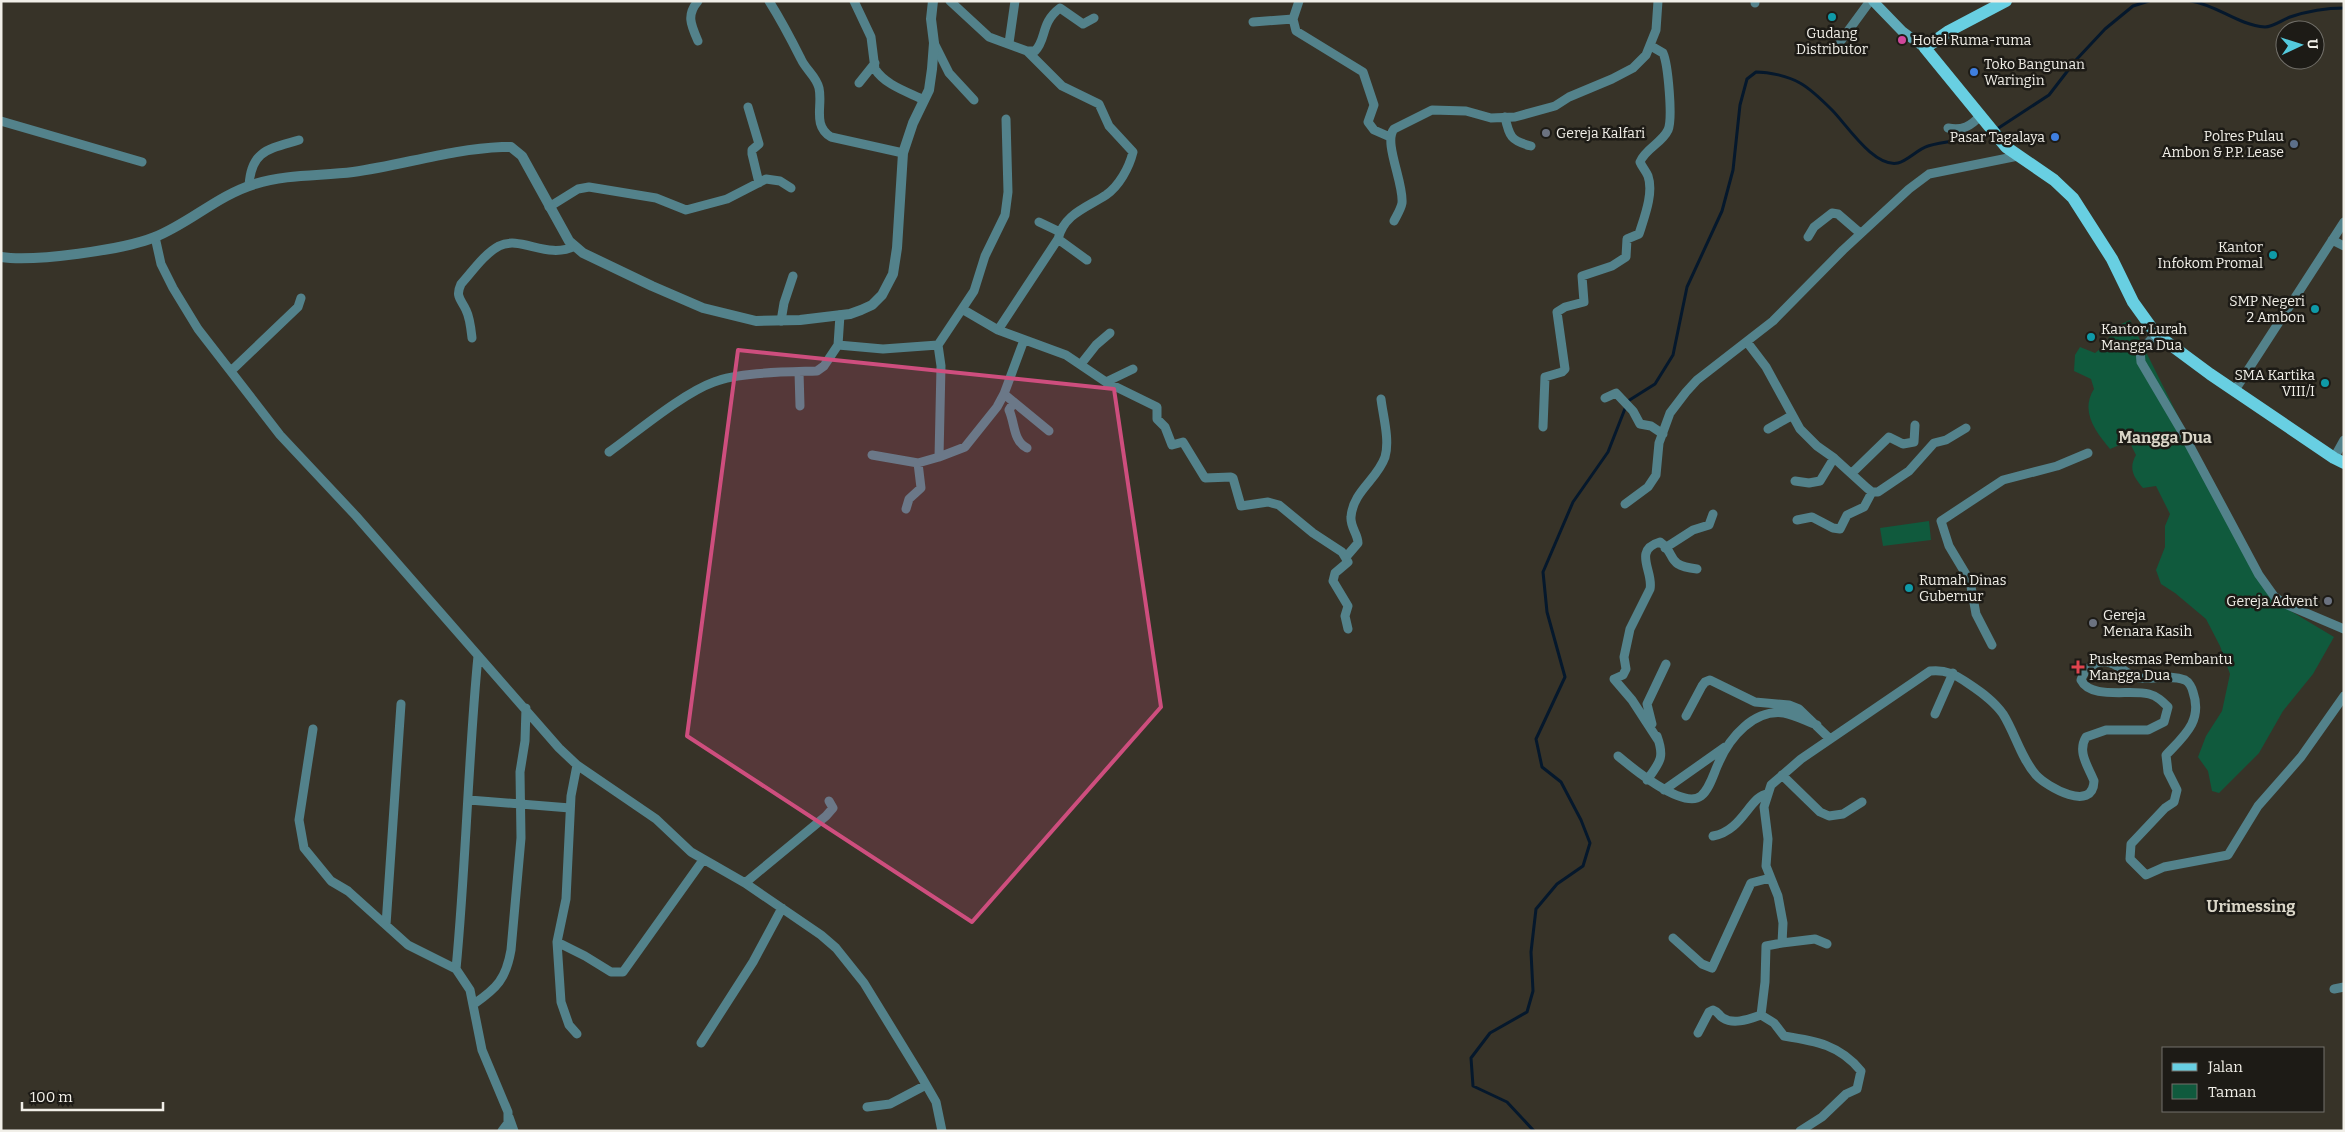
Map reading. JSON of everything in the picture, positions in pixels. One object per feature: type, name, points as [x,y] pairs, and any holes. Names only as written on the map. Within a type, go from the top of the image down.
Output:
[{"type":"main road","points":[[1872,1],[1902,31],[1925,48],[2006,147],[2054,180],[2073,198],[2112,259],[2133,302],[2156,334],[2339,460]]},
{"type":"main road","points":[[1925,48],[1949,31],[2006,1]]},
{"type":"street","points":[[698,1],[690,14],[690,21],[698,41]]},
{"type":"street","points":[[769,1],[792,40],[801,61],[817,81],[821,101],[819,120],[823,131],[831,137],[903,153]]},
{"type":"street","points":[[854,1],[871,37],[876,70],[883,79],[924,100]]},
{"type":"street","points":[[1,257],[48,256],[124,246],[155,237],[227,195],[271,180],[354,172],[451,153],[502,146],[511,147],[522,156],[560,227],[574,246],[583,253],[609,266],[703,308],[756,321],[782,321],[850,314],[872,305],[882,295],[890,282],[897,248],[903,153],[913,124],[929,90],[934,43],[930,19],[933,1]]},
{"type":"street","points":[[950,1],[989,37],[1027,51],[1062,86],[1099,104],[1109,126],[1133,152],[1131,162],[1113,189],[1064,223],[1059,236],[998,330]]},
{"type":"street","points":[[1009,43],[1014,1]]},
{"type":"street","points":[[1299,1],[1293,19],[1296,31],[1364,72],[1374,105],[1368,122],[1374,130],[1390,138]]},
{"type":"street","points":[[1394,221],[1402,202],[1390,138],[1394,128],[1432,110],[1466,111],[1491,118],[1505,118],[1555,106],[1569,97],[1633,68],[1646,55],[1656,30],[1658,1]]},
{"type":"street","points":[[1840,42],[1872,1]]},
{"type":"street","points":[[1027,51],[1036,51],[1046,23],[1060,8],[1083,24],[1094,18]]},
{"type":"street","points":[[1253,22],[1293,19]]},
{"type":"street","points":[[934,43],[949,73],[974,100]]},
{"type":"street","points":[[1543,427],[1545,377],[1562,372],[1565,368],[1557,312],[1565,307],[1584,302],[1582,276],[1612,266],[1626,257],[1627,239],[1639,234],[1641,228],[1650,183],[1647,173],[1640,162],[1665,134],[1670,124],[1668,65],[1663,53],[1651,46]]},
{"type":"street","points":[[859,83],[875,63]]},
{"type":"street","points":[[748,107],[759,144],[752,150],[752,154],[760,183]]},
{"type":"street","points":[[1505,118],[1511,137],[1515,141],[1531,146]]},
{"type":"street","points":[[939,457],[941,366],[938,345],[974,291],[985,256],[1005,215],[1008,192],[1006,119]]},
{"type":"street","points":[[1948,128],[1962,128],[1983,119]]},
{"type":"street","points":[[1,122],[142,162]]},
{"type":"street","points":[[249,186],[250,172],[256,158],[272,148],[299,140]]},
{"type":"street","points":[[1625,504],[1648,487],[1656,475],[1659,443],[1670,413],[1686,392],[1698,380],[1748,342],[1784,310],[1860,233],[1909,188],[1929,174],[2018,156]]},
{"type":"street","points":[[549,207],[578,189],[589,187],[656,198],[681,209],[692,209],[727,199],[771,179],[780,181],[791,188]]},
{"type":"street","points":[[1808,237],[1814,227],[1832,212],[1838,214],[1860,233]]},
{"type":"street","points":[[1039,222],[1087,260]]},
{"type":"street","points":[[2235,390],[2344,222]]},
{"type":"street","points":[[155,237],[161,264],[172,288],[198,329],[280,435],[356,516],[547,734],[577,765],[656,819],[691,852],[745,883],[782,908],[821,935],[847,960],[884,1013],[936,1102],[942,1131]]},
{"type":"street","points":[[2332,240],[2344,246]]},
{"type":"street","points":[[472,338],[468,316],[458,296],[458,291],[461,284],[492,251],[506,244],[551,251],[567,250],[574,246]]},
{"type":"street","points":[[782,321],[784,303],[793,276]]},
{"type":"street","points":[[231,371],[298,307],[302,298]]},
{"type":"street","points":[[962,309],[998,330],[1066,355],[1106,382],[1158,407],[1157,419],[1166,427],[1172,444],[1183,442],[1205,478],[1233,478],[1241,506],[1268,502],[1279,504],[1313,533],[1342,552],[1348,562],[1336,573],[1333,581],[1348,606],[1346,616],[1348,629]]},
{"type":"street","points":[[609,452],[674,406],[713,382],[817,371],[824,366],[838,345],[840,315]]},
{"type":"street","points":[[1081,364],[1096,344],[1110,333]]},
{"type":"street","points":[[2156,334],[2140,351],[2141,362],[2184,435],[2259,575],[2274,596],[2283,603],[2344,629]]},
{"type":"street","points":[[872,455],[918,462],[939,457],[965,447],[997,407],[1004,394],[1024,340]]},
{"type":"street","points":[[1748,342],[1766,367],[1789,406],[1791,416],[1817,446],[1852,473],[1872,492],[1878,492],[1909,470],[1934,443],[1946,440],[1966,428]]},
{"type":"street","points":[[838,345],[883,349],[938,345]]},
{"type":"street","points":[[1106,382],[1133,369]]},
{"type":"street","points":[[799,372],[800,406]]},
{"type":"street","points":[[1004,394],[1049,431]]},
{"type":"street","points":[[1605,398],[1616,394],[1633,411],[1640,424],[1651,426],[1663,434]]},
{"type":"street","points":[[1346,557],[1358,543],[1350,522],[1353,504],[1360,491],[1382,464],[1385,455],[1386,446],[1381,399]]},
{"type":"street","points":[[1014,402],[1009,410],[1014,419],[1016,436],[1019,442],[1027,448]]},
{"type":"street","points":[[1768,429],[1791,416]]},
{"type":"street","points":[[1852,473],[1883,440],[1889,437],[1903,444],[1914,442],[1915,425]]},
{"type":"street","points":[[2339,460],[2344,440]]},
{"type":"street","points":[[1992,645],[1976,614],[1970,581],[1949,546],[1941,520],[2003,480],[2057,466],[2088,453]]},
{"type":"street","points":[[1795,481],[1809,483],[1820,480],[1834,458]]},
{"type":"street","points":[[906,509],[909,499],[922,488],[918,462]]},
{"type":"street","points":[[1797,520],[1815,518],[1833,528],[1840,529],[1848,515],[1864,507],[1872,492]]},
{"type":"street","points":[[1665,548],[1693,530],[1709,525],[1713,514]]},
{"type":"street","points":[[1647,780],[1660,762],[1662,748],[1632,700],[1614,679],[1623,675],[1626,669],[1624,657],[1630,629],[1650,589],[1651,584],[1645,558],[1646,553],[1657,543],[1662,543],[1678,565],[1697,569]]},
{"type":"street","points":[[456,970],[469,800],[470,747],[478,656]]},
{"type":"street","points":[[1782,943],[1783,923],[1778,896],[1766,866],[1768,839],[1764,815],[1771,785],[1829,738],[1930,671],[1952,673],[1982,692],[2002,714],[2036,774],[2062,794],[2076,797],[2090,791],[2094,786],[2094,781],[2082,752],[2082,746],[2086,738],[2106,730],[2148,730],[2164,722],[2168,707],[2159,698],[2148,694],[2107,692],[2090,689],[2081,680],[2085,672],[2091,666],[2104,662],[2116,666],[2137,678],[2166,677],[2186,680],[2192,687],[2195,697],[2196,716],[2186,734],[2166,755],[2168,772],[2177,790],[2174,802],[2165,808],[2131,844],[2130,859],[2146,876],[2164,867],[2228,855],[2262,802],[2301,757],[2344,696]]},
{"type":"street","points":[[1658,740],[1647,704],[1666,664]]},
{"type":"street","points":[[1934,714],[1952,673]]},
{"type":"street","points":[[1686,716],[1702,686],[1710,680],[1720,683],[1730,691],[1755,702],[1794,706],[1817,724],[1829,738]]},
{"type":"street","points":[[386,924],[400,704]]},
{"type":"street","points":[[474,1004],[496,988],[508,962],[520,852],[520,772],[526,733],[526,708]]},
{"type":"street","points":[[1664,790],[1725,747],[1753,719],[1767,714],[1785,713],[1817,724]]},
{"type":"street","points":[[314,729],[299,820],[304,848],[332,881],[348,891],[408,945],[456,970],[470,990],[482,1050],[514,1131]]},
{"type":"street","points":[[1618,756],[1647,780],[1664,790],[1690,798],[1701,796],[1725,747]]},
{"type":"street","points":[[577,765],[570,808],[566,899],[557,942],[563,1009],[569,1025],[577,1034]]},
{"type":"street","points":[[1782,775],[1804,794],[1820,812],[1829,816],[1843,814],[1862,802]]},
{"type":"street","points":[[1713,836],[1728,832],[1734,828],[1760,796],[1768,794]]},
{"type":"street","points":[[469,800],[570,808]]},
{"type":"street","points":[[745,883],[826,816],[833,808],[829,801]]},
{"type":"street","points":[[557,942],[611,972],[623,972],[704,860]]},
{"type":"street","points":[[1673,938],[1702,964],[1712,968],[1750,883],[1770,878]]},
{"type":"street","points":[[701,1043],[753,962],[782,908]]},
{"type":"street","points":[[1761,1015],[1765,982],[1766,946],[1815,939],[1827,944]]},
{"type":"street","points":[[1698,1032],[1713,1010],[1724,1018],[1733,1021],[1761,1015],[1774,1023],[1784,1036],[1830,1046],[1850,1056],[1861,1071],[1857,1089],[1846,1094],[1822,1117],[1800,1131]]},
{"type":"street","points":[[866,1107],[890,1104],[926,1085]]},
{"type":"street","points":[[502,1131],[508,1117]]},
{"type":"highlighted area","points":[[738,350],[1114,389],[1161,707],[972,922],[687,736]]},
{"type":"green space","points":[[2130,320],[2191,442],[2264,580],[2284,607],[2334,637],[2313,674],[2283,711],[2259,753],[2219,793],[2212,791],[2208,771],[2198,757],[2206,736],[2222,711],[2230,674],[2220,646],[2206,619],[2161,584],[2156,570],[2165,547],[2165,526],[2170,514],[2156,486],[2143,488],[2133,473],[2132,465],[2136,455],[2129,441],[2110,449],[2099,435],[2089,413],[2088,405],[2094,389],[2091,379],[2074,371],[2075,355],[2080,347],[2095,353],[2104,346],[2115,327]]},
{"type":"green space","points":[[1929,521],[1931,540],[1883,546],[1880,528]]},
{"type":"waterway","points":[[1997,129],[2049,95],[2076,60],[2105,29],[2133,6],[2149,1]]},
{"type":"waterway","points":[[2191,1],[2210,6],[2246,23],[2265,27],[2303,13],[2323,9],[2344,8]]},
{"type":"waterway","points":[[1534,1131],[1507,1102],[1473,1086],[1471,1058],[1490,1033],[1527,1012],[1533,991],[1531,952],[1536,909],[1557,884],[1583,866],[1590,843],[1581,820],[1561,782],[1542,767],[1536,739],[1565,677],[1547,612],[1543,572],[1573,502],[1608,452],[1628,401],[1655,384],[1673,355],[1687,287],[1722,211],[1733,170],[1740,105],[1747,79],[1756,72],[1761,72],[1784,76],[1800,83],[1813,92],[1862,144],[1880,159],[1889,163],[1901,162],[1928,146],[1976,137],[1991,132]]},
{"type":"place","name":"Gudang Distributor","points":[[1832,17]]},
{"type":"place","name":"Hotel Ruma-ruma","points":[[1902,40]]},
{"type":"place","name":"Toko Bangunan Waringin","points":[[1974,72]]},
{"type":"place","name":"Gereja Kalfari","points":[[1546,133]]},
{"type":"place","name":"Pasar Tagalaya","points":[[2055,137]]},
{"type":"place","name":"Polres Pulau Ambon & P.P. Lease","points":[[2294,144]]},
{"type":"place","name":"Kantor Infokom Promal","points":[[2273,255]]},
{"type":"place","name":"SMP Negeri 2 Ambon","points":[[2315,309]]},
{"type":"place","name":"Kantor Lurah Mangga Dua","points":[[2091,337]]},
{"type":"place","name":"SMA Kartika VIII/I","points":[[2325,383]]},
{"type":"place","name":"Rumah Dinas Gubernur","points":[[1909,588]]},
{"type":"place","name":"Gereja Advent","points":[[2328,601]]},
{"type":"place","name":"Gereja Menara Kasih","points":[[2093,623]]},
{"type":"place","name":"Puskesmas Pembantu Mangga Dua","points":[[2078,667]]},
{"type":"district","name":"Mangga Dua","points":[[2165,437]]},
{"type":"district","name":"Urimessing","points":[[2251,906]]}]
